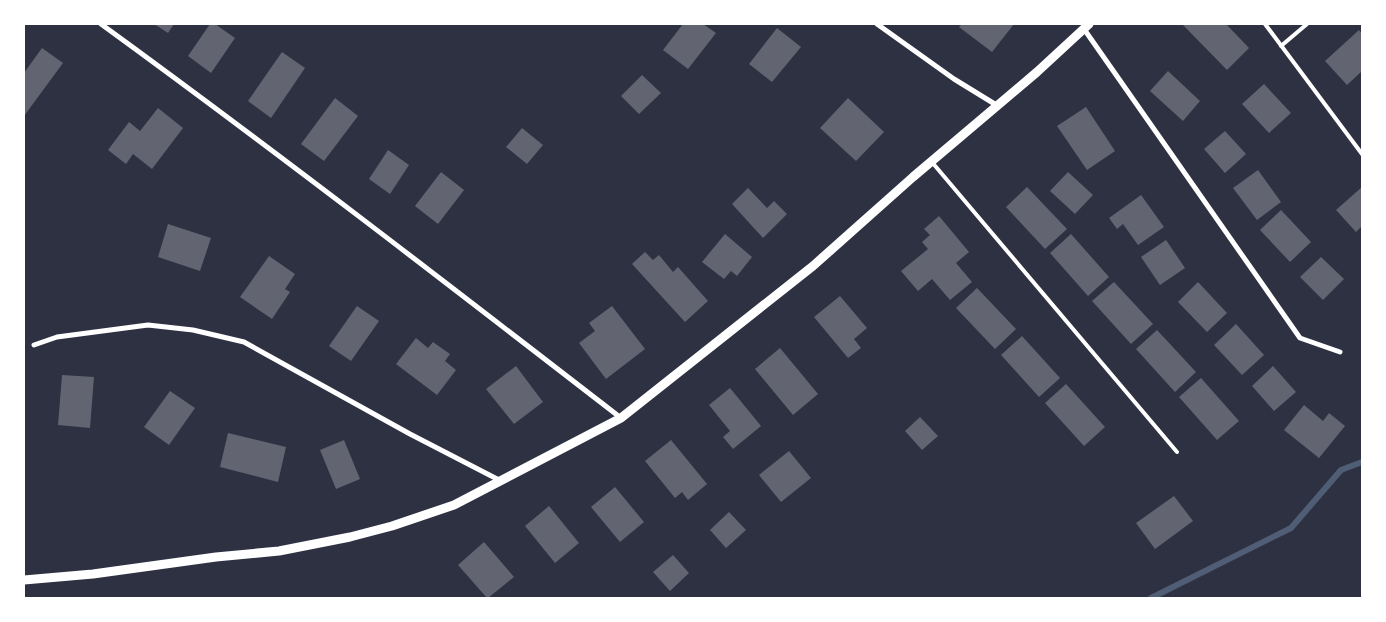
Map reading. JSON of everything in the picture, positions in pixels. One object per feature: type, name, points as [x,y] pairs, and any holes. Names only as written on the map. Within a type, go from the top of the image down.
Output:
[{"type":"street","points":[[101,24],[184,84],[420,262],[621,418]]},
{"type":"street","points":[[877,24],[954,79],[998,106]]},
{"type":"street","points":[[24,580],[93,574],[279,551],[350,537],[392,526],[454,505],[502,481],[621,418],[813,266],[931,161],[998,106],[1086,26],[1300,338],[1340,352]]},
{"type":"street","points":[[34,345],[57,337],[148,325],[193,330],[244,342],[410,434],[502,481]]},
{"type":"lane","points":[[1265,24],[1362,154]]},
{"type":"lane","points":[[1281,46],[1307,24]]},
{"type":"lane","points":[[931,161],[1176,452]]},
{"type":"building","points":[[154,24],[174,24],[168,33]]},
{"type":"building","points":[[210,24],[215,24],[235,38],[211,73],[188,56]]},
{"type":"building","points":[[683,24],[703,24],[716,33],[688,69],[663,50]]},
{"type":"building","points":[[962,24],[1014,24],[992,52],[959,27]]},
{"type":"building","points":[[1182,24],[1226,24],[1249,48],[1227,70]]},
{"type":"building","points":[[777,28],[801,47],[772,82],[749,64]]},
{"type":"building","points":[[1359,30],[1362,34],[1362,71],[1347,85],[1325,61]]},
{"type":"building","points":[[42,48],[63,63],[24,116],[24,73]]},
{"type":"building","points":[[282,52],[305,68],[271,118],[248,101]]},
{"type":"building","points":[[1168,71],[1200,101],[1183,121],[1150,91]]},
{"type":"building","points":[[642,75],[661,93],[639,114],[621,96]]},
{"type":"building","points":[[1264,84],[1291,113],[1269,133],[1242,104]]},
{"type":"building","points":[[335,98],[358,116],[324,161],[301,144]]},
{"type":"building","points":[[848,98],[884,132],[856,161],[820,128]]},
{"type":"building","points":[[1086,107],[1115,151],[1087,170],[1057,126]]},
{"type":"building","points":[[158,108],[183,128],[152,169],[133,154],[126,164],[108,150],[129,122],[140,131]]},
{"type":"building","points":[[522,128],[543,145],[527,164],[506,147]]},
{"type":"building","points":[[1225,131],[1246,154],[1225,173],[1204,149]]},
{"type":"building","points":[[388,150],[409,165],[390,194],[369,179]]},
{"type":"building","points":[[1258,170],[1281,202],[1257,220],[1233,188]]},
{"type":"building","points":[[441,172],[464,190],[438,224],[415,206]]},
{"type":"building","points":[[1068,172],[1093,195],[1075,214],[1050,191]]},
{"type":"building","points":[[1027,187],[1067,229],[1045,249],[1006,207]]},
{"type":"building","points":[[1362,187],[1362,226],[1356,232],[1336,210]]},
{"type":"building","points":[[748,188],[767,208],[774,201],[787,214],[763,238],[732,204]]},
{"type":"building","points":[[1141,195],[1164,227],[1138,245],[1123,224],[1117,229],[1109,218]]},
{"type":"building","points":[[1281,210],[1311,242],[1290,262],[1260,230]]},
{"type":"building","points":[[939,216],[969,252],[956,263],[972,282],[950,300],[932,279],[918,291],[901,271],[928,249],[922,242],[930,235],[924,229]]},
{"type":"building","points":[[168,224],[211,238],[200,271],[158,257]]},
{"type":"building","points":[[725,234],[752,257],[737,276],[731,271],[724,279],[702,262]]},
{"type":"building","points":[[1071,234],[1109,277],[1088,296],[1050,253]]},
{"type":"building","points":[[1166,240],[1185,268],[1160,285],[1141,257]]},
{"type":"building","points":[[645,252],[653,260],[659,255],[673,272],[678,267],[708,301],[685,322],[632,264]]},
{"type":"building","points":[[269,256],[295,274],[285,289],[290,292],[272,319],[240,297]]},
{"type":"building","points":[[1321,257],[1344,279],[1323,300],[1300,277]]},
{"type":"building","points":[[1114,282],[1153,324],[1131,344],[1092,301]]},
{"type":"building","points":[[1198,282],[1227,313],[1207,332],[1178,302]]},
{"type":"building","points":[[977,288],[1016,329],[995,349],[956,308]]},
{"type":"building","points":[[840,296],[867,328],[854,339],[861,348],[848,358],[814,317]]},
{"type":"building","points":[[357,306],[379,321],[351,361],[329,346]]},
{"type":"building","points":[[612,306],[645,349],[606,379],[579,343],[595,331],[589,323]]},
{"type":"building","points":[[1236,324],[1264,355],[1242,375],[1214,345]]},
{"type":"building","points":[[1157,330],[1196,372],[1175,392],[1136,349]]},
{"type":"building","points":[[1022,336],[1060,378],[1039,397],[1001,355]]},
{"type":"building","points":[[416,338],[428,348],[433,342],[450,354],[445,361],[456,370],[437,395],[396,364]]},
{"type":"building","points":[[780,348],[818,394],[793,415],[755,369]]},
{"type":"building","points":[[516,366],[543,402],[514,424],[486,389]]},
{"type":"building","points":[[1273,366],[1296,392],[1274,411],[1252,386]]},
{"type":"building","points":[[62,375],[94,377],[90,428],[58,425]]},
{"type":"building","points":[[1201,378],[1239,421],[1217,440],[1179,397]]},
{"type":"building","points":[[1066,384],[1105,427],[1084,446],[1045,403]]},
{"type":"building","points":[[730,388],[761,426],[733,449],[723,437],[730,431],[709,405]]},
{"type":"building","points":[[170,391],[195,408],[169,445],[144,427]]},
{"type":"building","points":[[1304,405],[1323,421],[1329,413],[1345,426],[1319,458],[1284,430]]},
{"type":"building","points":[[920,417],[938,436],[922,450],[905,431]]},
{"type":"building","points":[[228,433],[286,447],[278,482],[220,467]]},
{"type":"building","points":[[344,440],[360,479],[336,489],[320,450]]},
{"type":"building","points":[[671,440],[707,484],[688,500],[682,492],[675,498],[645,461]]},
{"type":"building","points":[[789,451],[811,478],[781,502],[759,475]]},
{"type":"building","points":[[615,487],[644,522],[620,542],[591,507]]},
{"type":"building","points":[[1174,496],[1193,521],[1155,549],[1136,523]]},
{"type":"building","points":[[549,506],[579,543],[555,563],[525,526]]},
{"type":"building","points":[[729,512],[746,530],[726,548],[710,530]]},
{"type":"building","points":[[484,542],[514,577],[488,598],[458,565]]},
{"type":"building","points":[[673,555],[689,573],[670,591],[653,572]]},
{"type":"waterway","points":[[1151,598],[1291,528],[1341,470],[1362,462]]}]
